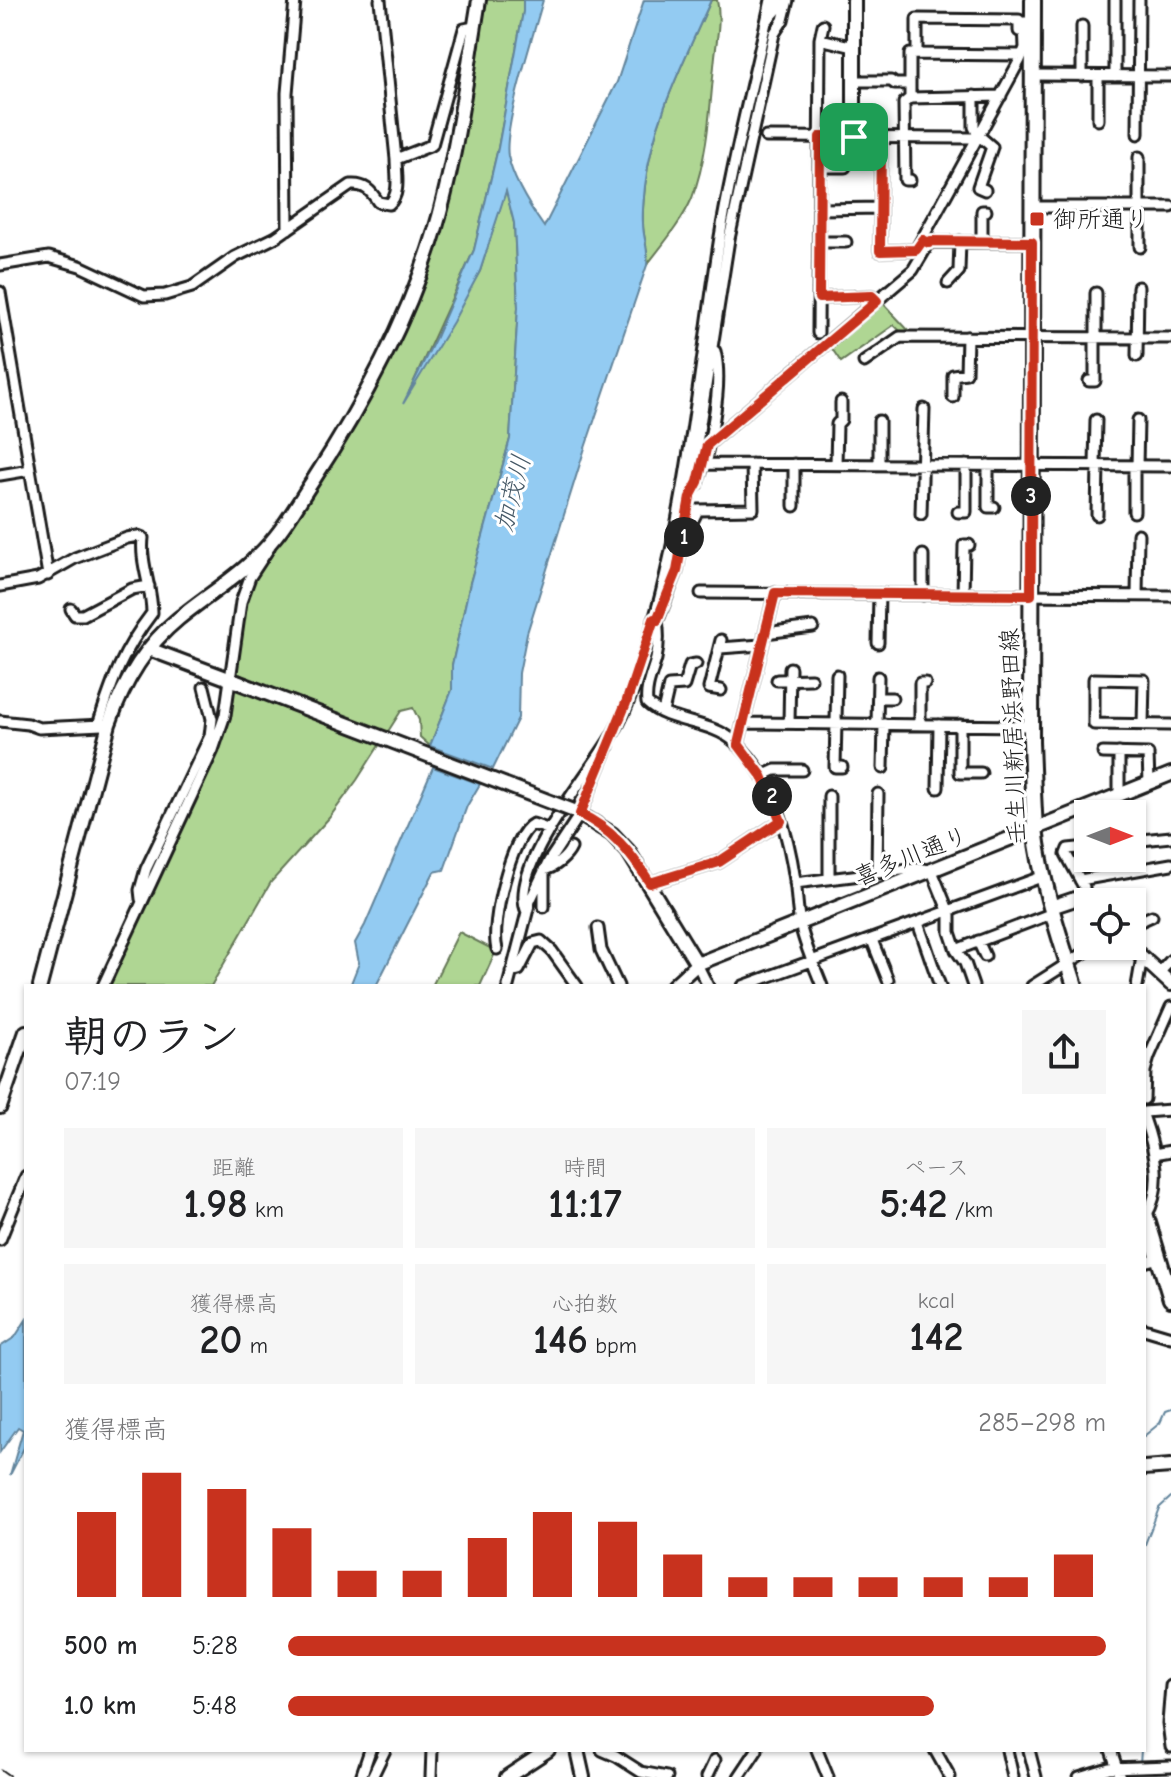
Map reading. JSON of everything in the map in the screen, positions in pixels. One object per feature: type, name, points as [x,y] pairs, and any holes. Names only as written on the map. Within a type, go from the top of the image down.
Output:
[{"type":"main road","name":"壬生川新居浜野田線","points":[[1033,0],[1031,726],[1035,829],[1052,910],[1074,984]]},
{"type":"main road","points":[[1146,1221],[1151,1260],[1169,1284],[1171,1299]]},
{"type":"street","points":[[288,229],[287,93],[295,0]]},
{"type":"street","points":[[0,265],[49,257],[80,266],[144,296],[165,295],[192,287],[235,257],[288,229],[351,185],[360,184],[378,202],[389,204],[396,192],[396,159],[380,0]]},
{"type":"street","points":[[104,984],[213,750],[225,715],[241,602],[250,577],[328,458],[402,319],[419,278],[444,198],[479,0]]},
{"type":"street","points":[[508,984],[527,912],[544,870],[577,813],[614,732],[656,620],[677,523],[721,231],[771,0]]},
{"type":"street","points":[[767,21],[776,11],[779,0]]},
{"type":"street","points":[[788,0],[783,20],[774,34],[729,239],[684,534],[673,586],[656,620],[658,649],[646,697],[649,706],[704,725],[738,744],[762,776],[781,821],[795,883],[800,925],[821,984]]},
{"type":"street","points":[[854,0],[854,137]]},
{"type":"street","points":[[1115,0],[1115,76]]},
{"type":"street","points":[[1138,134],[1139,0]]},
{"type":"street","points":[[917,54],[917,19],[946,19],[1019,20],[1020,55]]},
{"type":"street","points":[[707,445],[913,270],[978,135],[1025,48],[1024,22],[1032,22]]},
{"type":"street","points":[[818,333],[820,39],[823,25]]},
{"type":"street","points":[[1082,26],[1082,76]]},
{"type":"street","points":[[396,159],[432,145],[464,29],[474,27]]},
{"type":"street","points":[[820,39],[854,47]]},
{"type":"street","points":[[910,98],[910,54],[1020,55]]},
{"type":"street","points":[[1032,75],[1171,76]]},
{"type":"street","points":[[1098,76],[1098,120]]},
{"type":"street","points":[[854,81],[910,84]]},
{"type":"street","points":[[974,96],[974,127],[992,147],[978,187],[985,190]]},
{"type":"street","points":[[910,180],[905,180],[904,103],[910,98],[1001,96]]},
{"type":"street","points":[[766,137],[972,138],[978,135]]},
{"type":"street","points":[[881,137],[880,251],[916,250],[931,241],[1032,242]]},
{"type":"street","points":[[1139,157],[1140,247]]},
{"type":"street","points":[[820,167],[845,167]]},
{"type":"street","points":[[1032,207],[1171,207]]},
{"type":"street","points":[[820,209],[880,208]]},
{"type":"street","points":[[982,241],[982,211],[986,211]]},
{"type":"street","points":[[948,283],[959,271],[960,241]]},
{"type":"street","points":[[819,242],[846,242]]},
{"type":"street","points":[[1137,356],[1138,287]]},
{"type":"street","points":[[0,292],[48,575]]},
{"type":"street","points":[[1089,381],[1095,381],[1096,293]]},
{"type":"street","points":[[819,298],[876,299]]},
{"type":"street","points":[[864,362],[900,337],[1171,338]]},
{"type":"street","points":[[953,397],[953,375],[966,373],[967,337]]},
{"type":"street","points":[[690,497],[703,464],[718,373],[713,344]]},
{"type":"street","points":[[836,464],[841,402]]},
{"type":"street","points":[[921,514],[924,409]]},
{"type":"street","points":[[1096,420],[1097,515]]},
{"type":"street","points":[[1134,512],[1138,420]]},
{"type":"street","points":[[879,421],[879,464]]},
{"type":"street","points":[[703,464],[1171,466]]},
{"type":"street","points":[[684,534],[698,510],[753,509],[752,464]]},
{"type":"street","points":[[794,464],[794,506]]},
{"type":"street","points":[[958,512],[966,512],[966,465]]},
{"type":"street","points":[[988,465],[988,507],[994,507]]},
{"type":"street","points":[[0,475],[30,470]]},
{"type":"street","points":[[1137,596],[1138,534]]},
{"type":"street","points":[[0,586],[48,575],[75,558],[138,536],[143,538],[142,559],[152,613],[116,669],[40,984]]},
{"type":"street","points":[[104,725],[126,682],[168,627],[245,568],[275,538]]},
{"type":"street","points":[[963,595],[964,545],[969,545]]},
{"type":"street","points":[[923,555],[923,595]]},
{"type":"street","points":[[71,609],[75,615],[83,615],[132,589],[149,586]]},
{"type":"street","points":[[701,593],[1171,596]]},
{"type":"street","points":[[738,744],[775,593]]},
{"type":"street","points":[[878,643],[879,594]]},
{"type":"street","points":[[765,633],[813,627]]},
{"type":"street","points":[[721,690],[709,688],[720,644],[761,645]]},
{"type":"street","points":[[149,649],[577,813],[612,834],[650,883],[707,984]]},
{"type":"street","points":[[663,712],[669,686],[684,685],[690,665],[696,664]]},
{"type":"street","points":[[789,723],[790,668]]},
{"type":"street","points":[[837,675],[835,767],[842,767]]},
{"type":"street","points":[[878,677],[883,768]]},
{"type":"street","points":[[777,680],[811,679]]},
{"type":"street","points":[[1143,725],[1144,680],[1094,679],[1094,724],[1143,725],[1171,725]]},
{"type":"street","points":[[920,725],[920,683],[925,683]]},
{"type":"street","points":[[141,901],[140,890],[146,869],[210,736],[212,719],[204,687]]},
{"type":"street","points":[[878,698],[892,698]]},
{"type":"street","points":[[0,721],[39,728],[104,725]]},
{"type":"street","points":[[744,723],[1031,726]]},
{"type":"street","points":[[938,788],[939,725]]},
{"type":"street","points":[[960,725],[960,773],[981,773]]},
{"type":"street","points":[[527,912],[524,886],[550,830],[566,801],[614,732]]},
{"type":"street","points":[[1103,753],[1148,754],[1149,783]]},
{"type":"street","points":[[1119,753],[1119,795]]},
{"type":"street","points":[[762,776],[775,770],[802,770]]},
{"type":"street","name":"喜多川通り","points":[[675,984],[697,964],[1171,774]]},
{"type":"street","points":[[877,794],[877,873]]},
{"type":"street","points":[[829,796],[829,879]]},
{"type":"street","points":[[650,883],[719,862],[781,821]]},
{"type":"street","points":[[497,949],[496,932],[502,893],[508,868],[524,830],[533,824],[550,830]]},
{"type":"street","points":[[1146,840],[1171,837]]},
{"type":"street","points":[[544,870],[567,857],[571,848]]},
{"type":"street","points":[[1074,850],[1066,851],[1066,859],[1074,871]]},
{"type":"street","points":[[1080,880],[1171,864]]},
{"type":"street","points":[[795,883],[918,868],[932,871],[948,911],[956,950],[965,963],[972,984]]},
{"type":"street","points":[[544,870],[544,907]]},
{"type":"street","points":[[1075,872],[1084,888]]},
{"type":"street","points":[[749,984],[1044,876]]},
{"type":"street","points":[[956,950],[1074,904]]},
{"type":"street","points":[[1146,919],[1152,916]]},
{"type":"street","points":[[918,923],[939,984]]},
{"type":"street","points":[[598,928],[601,950],[617,984]]},
{"type":"street","points":[[872,940],[888,980]]},
{"type":"street","points":[[511,972],[519,970],[533,943],[541,941],[576,984]]},
{"type":"street","points":[[978,941],[985,956]]},
{"type":"street","points":[[1035,984],[1074,959]]},
{"type":"street","points":[[1137,984],[1141,960]]},
{"type":"street","points":[[1145,960],[1171,984]]},
{"type":"street","points":[[1159,973],[1171,960]]},
{"type":"street","points":[[1146,1068],[1171,1007]]},
{"type":"street","points":[[0,1107],[24,1038]]},
{"type":"street","points":[[1146,1112],[1171,1110]]},
{"type":"street","points":[[1146,1125],[1154,1154],[1155,1190],[1153,1204],[1146,1212]]},
{"type":"street","points":[[1154,1154],[1171,1151]]},
{"type":"street","points":[[0,1240],[24,1181]]},
{"type":"street","points":[[1146,1330],[1171,1337]]},
{"type":"street","points":[[1146,1468],[1171,1466]]},
{"type":"street","points":[[1171,1686],[1168,1723],[1171,1747]]},
{"type":"street","points":[[373,1774],[384,1752]]},
{"type":"street","points":[[431,1777],[432,1752]]},
{"type":"street","points":[[507,1777],[545,1752]]},
{"type":"street","points":[[577,1752],[583,1777]]},
{"type":"street","points":[[607,1752],[641,1772],[667,1777]]},
{"type":"street","points":[[739,1777],[756,1752]]},
{"type":"street","points":[[818,1752],[828,1777]]},
{"type":"street","points":[[936,1752],[950,1777]]},
{"type":"street","points":[[1007,1752],[1013,1777]]},
{"type":"street","points":[[1030,1752],[1036,1777]]},
{"type":"street","points":[[1112,1752],[1119,1772]]},
{"type":"street","points":[[361,1777],[368,1753]]},
{"type":"street","points":[[707,1777],[715,1760]]},
{"type":"street","points":[[1079,1777],[1171,1766]]},
{"type":"green space","points":[[486,0],[523,0],[498,148],[474,250],[409,392],[480,271],[506,189],[514,223],[518,307],[510,439],[470,583],[452,665],[452,690],[430,746],[420,737],[419,720],[413,708],[401,711],[329,818],[271,882],[212,984],[110,984],[217,751],[232,690],[245,601],[254,577],[338,453],[382,376],[426,280],[453,187]]},
{"type":"green space","points":[[711,0],[717,0],[719,21],[708,128],[698,181],[688,207],[647,265],[643,214],[649,161],[662,114]]},
{"type":"green space","points":[[879,299],[909,331],[904,335],[894,325],[841,362],[828,343]]},
{"type":"green space","points":[[459,932],[496,951],[481,984],[433,984]]},
{"type":"water","name":"加茂川","points":[[523,0],[543,0],[510,124],[508,156],[518,184],[544,227],[617,82],[644,0],[711,0],[671,91],[655,137],[643,209],[647,265],[527,633],[519,673],[518,718],[493,769],[430,746],[452,690],[452,665],[470,583],[510,439],[518,307],[514,223],[506,191],[480,271],[403,404],[474,250],[498,148]]},
{"type":"water","points":[[433,767],[480,784],[467,806],[444,870],[434,872],[377,984],[351,984],[359,963],[355,943]]},
{"type":"water","points":[[24,1323],[24,1448],[10,1475],[23,1430],[18,1427],[0,1452],[0,1347],[15,1337]]},
{"type":"waterway","points":[[1146,1434],[1160,1423],[1165,1412],[1171,1410]]},
{"type":"waterway","points":[[1146,1542],[1159,1508],[1171,1497]]},
{"type":"waterway","points":[[1140,1764],[1141,1752]]},
{"type":"railway","points":[[0,1769],[11,1777]]},
{"type":"place","name":"御所通り","points":[[1037,219]]},
{"type":"route","points":[[820,137],[854,137],[881,137],[880,251],[916,250],[923,240],[929,243],[1032,242],[1031,595],[775,593],[738,744],[762,776],[781,821],[719,862],[650,883],[612,834],[580,814],[638,672],[654,619],[657,620],[673,586],[690,497],[698,482],[707,445],[877,301],[872,296],[819,298],[820,137]]}]
